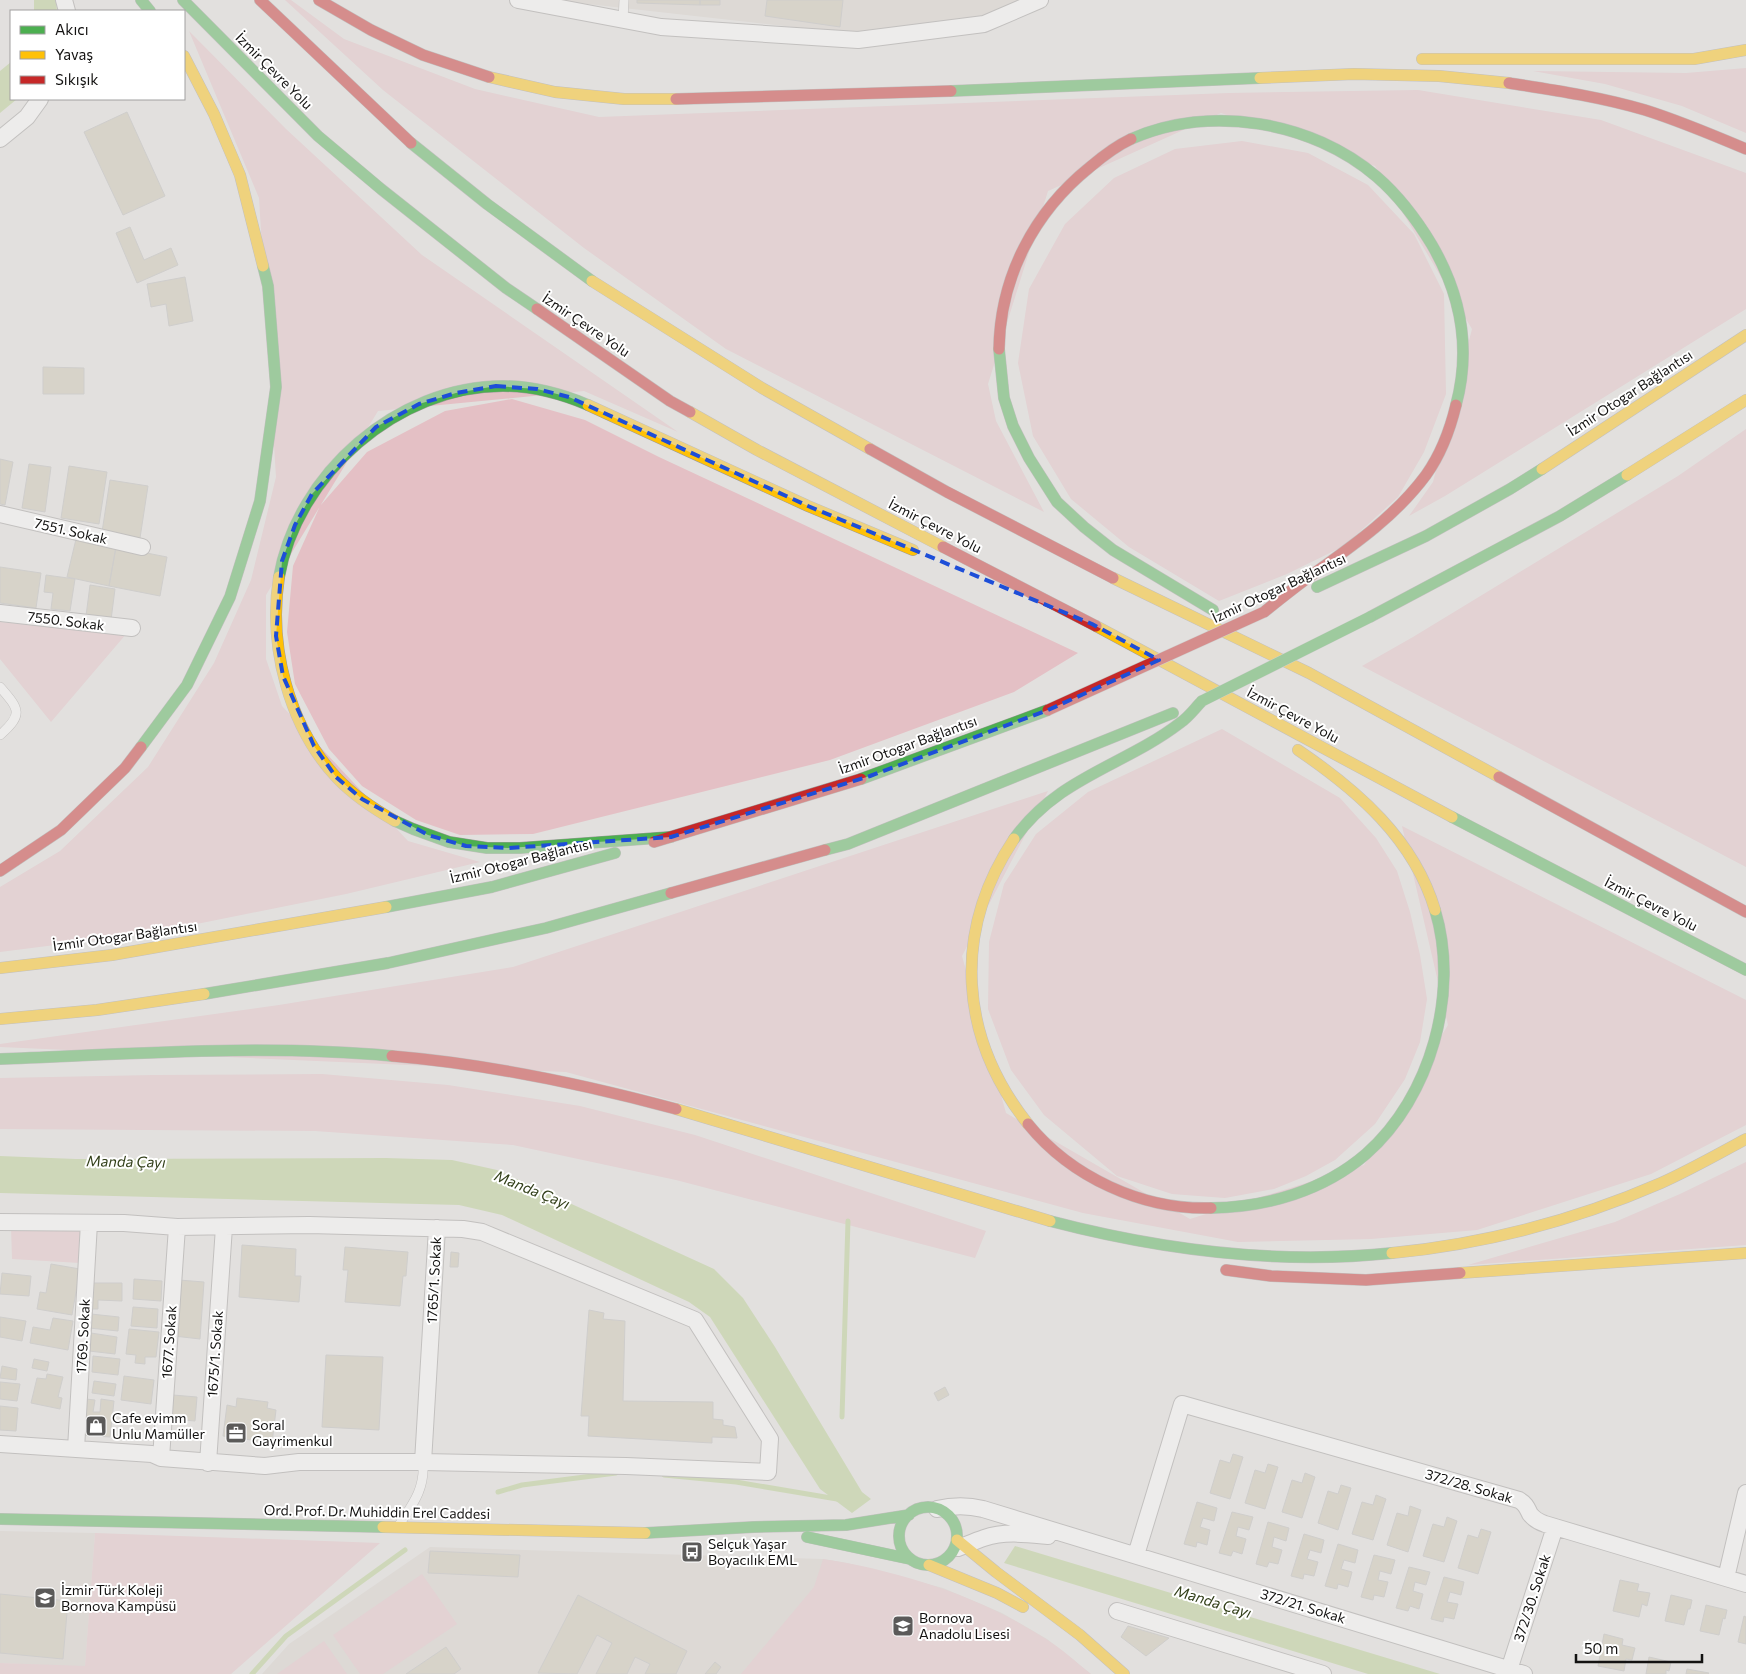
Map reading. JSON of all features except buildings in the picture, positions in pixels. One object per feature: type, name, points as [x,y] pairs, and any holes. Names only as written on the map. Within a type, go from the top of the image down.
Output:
[{"type":"main road","points":[[141,0],[149,10]]},
{"type":"main road","name":"İzmir Çevre Yolu","points":[[183,0],[318,136],[374,183],[506,288],[670,401],[757,450],[1092,624],[1476,830],[1746,970]]},
{"type":"main road","points":[[260,0],[400,134],[487,204],[590,280],[762,388],[947,492],[1131,587],[1318,678],[1746,912]]},
{"type":"main road","points":[[319,0],[371,30],[423,55],[476,73],[555,92],[614,98],[702,99],[1096,86],[1354,74],[1439,76],[1568,92],[1644,110],[1696,128],[1746,149]]},
{"type":"main road","points":[[1410,59],[1694,59],[1746,50]]},
{"type":"main road","points":[[0,871],[61,830],[125,768],[187,685],[230,597],[260,501],[276,387],[268,286],[240,175],[214,114],[185,58]]},
{"type":"main road","points":[[1096,86],[1331,64]]},
{"type":"main road","points":[[1262,651],[1244,630],[1185,592],[1110,548],[1058,503],[1033,465],[1012,424],[1003,388],[999,348],[1001,314],[1008,280],[1021,248],[1042,216],[1069,184],[1110,150],[1152,130],[1198,121],[1234,120],[1265,123],[1334,148],[1369,170],[1398,196],[1419,223],[1439,257],[1455,295],[1462,325],[1463,355],[1461,383],[1453,420],[1437,456],[1415,490],[1391,516],[1264,612]]},
{"type":"main road","name":"İzmir Otogar Bağlantısı","points":[[0,968],[112,955],[237,934],[492,886],[672,837],[870,776],[1048,710],[1426,536],[1510,489],[1746,335]]},
{"type":"main road","points":[[672,837],[508,848],[466,846],[428,835],[394,819],[362,799],[336,777],[314,746],[300,721],[283,676],[276,636],[277,598],[282,561],[295,525],[312,494],[339,461],[376,427],[420,404],[456,392],[496,386],[537,389],[569,397],[808,506],[927,555]]},
{"type":"main road","points":[[0,1019],[97,1010],[388,963],[546,928],[848,844],[1202,702],[1370,617],[1560,516],[1746,400]]},
{"type":"main road","points":[[964,571],[1092,624]]},
{"type":"main road","points":[[1178,670],[1275,735]]},
{"type":"main road","points":[[1202,702],[1183,721],[1134,752],[1071,786],[1042,809],[1015,837],[1000,861],[985,895],[976,929],[971,960],[972,994],[976,1022],[991,1067],[1029,1126],[1048,1146],[1079,1171],[1118,1191],[1156,1203],[1193,1209],[1257,1205],[1300,1194],[1364,1156],[1396,1121],[1416,1091],[1430,1056],[1442,1012],[1444,976],[1442,944],[1435,909],[1420,873],[1402,844],[1380,816],[1308,756],[1291,746]]},
{"type":"main road","points":[[0,1059],[215,1052],[367,1054],[431,1059],[523,1074],[692,1114],[999,1206],[1090,1231],[1184,1248],[1249,1255],[1327,1257],[1406,1252],[1484,1240],[1612,1203],[1675,1177],[1746,1139]]},
{"type":"main road","points":[[1090,1231],[1140,1250],[1159,1255]]},
{"type":"main road","points":[[1216,1269],[1271,1276],[1366,1280],[1746,1253]]},
{"type":"main road","points":[[1093,1645],[1055,1627],[1036,1614],[997,1593],[910,1559],[904,1552],[900,1537],[903,1523],[909,1515],[922,1508],[937,1509],[946,1514],[953,1521],[957,1530],[959,1545],[1044,1606],[1093,1645],[1124,1674]]},
{"type":"main road","name":"Ord. Prof. Dr. Muhiddin Erel Caddesi","points":[[0,1519],[652,1533],[754,1527],[846,1525],[909,1515]]},
{"type":"main road","name":"Ord. Prof. Dr. Muhiddin Erel Caddesi","points":[[754,1527],[840,1542],[910,1559]]},
{"type":"main road","points":[[929,1565],[939,1563],[948,1558],[959,1545]]},
{"type":"street","points":[[518,0],[541,2],[661,27],[858,40],[984,24],[1040,0]]},
{"type":"street","points":[[0,139],[27,117],[39,100]]},
{"type":"street","name":"7551. Sokak","points":[[0,514],[142,547]]},
{"type":"street","name":"7550. Sokak","points":[[0,613],[132,628]]},
{"type":"street","name":"1765/1. Sokak","points":[[0,1222],[90,1223],[177,1227],[309,1226],[437,1228],[423,1462]]},
{"type":"street","name":"1769. Sokak","points":[[76,1449],[90,1223]]},
{"type":"street","name":"1677. Sokak","points":[[161,1458],[177,1227]]},
{"type":"street","name":"1675/1. Sokak","points":[[208,1463],[224,1227]]},
{"type":"street","points":[[0,1444],[152,1454],[161,1458],[208,1463],[265,1466],[299,1462],[423,1462],[626,1466],[768,1472],[770,1438],[695,1320],[482,1232],[437,1228]]},
{"type":"street","name":"372/28. Sokak","points":[[1136,1555],[1182,1404],[1519,1500],[1524,1503],[1531,1515],[1537,1520],[1555,1527],[1746,1584]]},
{"type":"street","points":[[1726,1578],[1746,1493]]},
{"type":"street","name":"372/21. Sokak","points":[[937,1509],[952,1505],[970,1506],[1516,1672]]},
{"type":"street","name":"372/30. Sokak","points":[[1516,1672],[1555,1527]]},
{"type":"street","name":"372/21. Sokak","points":[[959,1545],[984,1538],[1019,1533],[1083,1539]]},
{"type":"street","points":[[1117,1611],[1323,1674]]},
{"type":"lane","points":[[623,20],[624,0]]},
{"type":"lane","points":[[0,687],[15,705],[16,714],[13,723],[0,735]]},
{"type":"lane","points":[[398,1528],[419,1494],[424,1475],[423,1462]]},
{"type":"highlighted area","points":[[496,386],[537,389],[569,397],[808,506],[1092,624],[1159,660],[1048,710],[870,776],[671,837],[508,848],[466,846],[428,835],[362,799],[336,777],[314,746],[283,676],[276,636],[282,561],[295,525],[312,494],[376,427],[419,404],[456,393]]},
{"type":"shaded area","points":[[285,0],[291,0],[344,39],[475,89],[599,117],[1229,93],[1418,90],[1601,120],[1746,173],[1746,309],[1445,496],[1409,516],[1433,482],[1472,329],[1375,166],[1221,113],[1048,191],[988,384],[996,421],[1044,512],[726,349],[584,248],[383,90]]},
{"type":"shaded area","points":[[552,0],[1024,0],[987,15],[857,34]]},
{"type":"shaded area","points":[[189,31],[286,129],[422,255],[678,432],[584,391],[378,411],[266,595],[266,659],[282,706],[408,841],[480,862],[346,894],[157,932],[0,952],[0,887],[60,851],[148,767],[214,663],[251,580],[276,477],[259,198]]},
{"type":"shaded area","points":[[1746,68],[1746,133],[1682,106],[1605,84],[1533,71],[1686,73]]},
{"type":"shaded area","points":[[1242,141],[1308,153],[1368,185],[1414,234],[1444,294],[1446,394],[1424,452],[1398,497],[1344,546],[1287,574],[1219,601],[1129,547],[1071,499],[1033,436],[1018,363],[1029,289],[1065,224],[1114,178],[1175,149]]},
{"type":"shaded area","points":[[512,399],[585,420],[659,457],[1078,653],[1014,692],[830,760],[533,834],[460,835],[416,820],[362,786],[329,749],[295,684],[287,632],[293,566],[320,506],[367,452],[445,411]]},
{"type":"shaded area","points":[[1746,429],[1746,867],[1362,666],[1678,476]]},
{"type":"shaded area","points":[[0,622],[127,633],[51,722],[0,659]]},
{"type":"shaded area","points":[[1222,729],[1340,798],[1376,838],[1397,871],[1410,912],[1420,955],[1427,999],[1420,1042],[1405,1079],[1375,1124],[1335,1160],[1306,1176],[1274,1189],[1225,1198],[1172,1194],[1117,1176],[1044,1115],[1011,1070],[988,1009],[989,942],[1004,884],[1036,834],[1088,792]]},
{"type":"shaded area","points":[[1048,791],[962,956],[1006,1113],[1190,1219],[1364,1165],[1448,1025],[1402,826],[1746,1000],[1746,1125],[1651,1174],[1477,1230],[1371,1239],[1238,1242],[1083,1213],[566,1072],[0,1047],[0,1044],[279,1005],[513,967]]},
{"type":"shaded area","points":[[322,1074],[448,1085],[580,1106],[695,1135],[986,1231],[975,1258],[676,1180],[513,1145],[315,1131],[0,1129],[0,1078]]},
{"type":"shaded area","points":[[1746,1162],[1746,1245],[1468,1265],[1615,1222],[1680,1194]]},
{"type":"shaded area","points":[[11,1226],[80,1228],[80,1263],[12,1259]]},
{"type":"shaded area","name":"İzmir Türk Koleji Bornova Kampüsü","points":[[0,1531],[95,1533],[85,1667],[0,1663]]},
{"type":"shaded area","points":[[95,1533],[380,1543],[231,1674],[0,1674],[0,1663],[85,1666]]},
{"type":"shaded area","points":[[430,1547],[823,1559],[847,1563],[943,1588],[1002,1613],[1047,1639],[1091,1674],[262,1674],[289,1644]]},
{"type":"shaded area","name":"Bornova Anadolu Lisesi","points":[[823,1559],[910,1578],[967,1598],[1021,1624],[1046,1639],[1091,1674],[741,1674],[814,1587]]},
{"type":"shaded area","points":[[422,1574],[457,1624],[383,1674],[360,1674],[333,1635]]},
{"type":"shaded area","points":[[324,1641],[347,1674],[277,1674]]},
{"type":"water","points":[[34,0],[56,0],[57,10],[34,10]]},
{"type":"water","points":[[10,63],[10,100],[16,100],[0,113],[0,71]]},
{"type":"water","name":"Manda Çayı","points":[[0,1156],[76,1159],[386,1158],[452,1160],[497,1170],[714,1269],[743,1298],[775,1347],[862,1492],[871,1499],[852,1513],[820,1489],[710,1317],[689,1302],[502,1215],[459,1205],[0,1193]]},
{"type":"water","points":[[1015,1546],[1440,1674],[1368,1674],[1004,1563]]},
{"type":"waterway","points":[[842,1417],[848,1221]]},
{"type":"waterway","points":[[498,1492],[522,1485],[616,1473]]},
{"type":"waterway","points":[[664,1475],[736,1482],[837,1499]]},
{"type":"waterway","points":[[252,1674],[286,1636],[405,1550]]},
{"type":"traffic: fast","points":[[141,0],[149,10]]},
{"type":"traffic: fast","points":[[183,0],[318,136],[381,189],[506,288],[537,309]]},
{"type":"traffic: fast","points":[[951,91],[1260,78]]},
{"type":"traffic: fast","points":[[1131,139],[1162,128],[1194,122],[1226,121],[1259,124],[1291,131],[1322,143],[1351,158],[1377,177],[1408,209],[1432,245],[1450,283],[1456,303],[1463,343],[1463,363],[1456,405]]},
{"type":"traffic: fast","points":[[411,143],[487,204],[592,281]]},
{"type":"traffic: fast","points":[[141,747],[187,685],[230,597],[260,501],[276,387],[268,286],[263,266]]},
{"type":"traffic: fast","points":[[999,349],[1004,398],[1013,426],[1029,458],[1057,502],[1113,550],[1213,610]]},
{"type":"traffic: fast","points":[[279,577],[289,539],[307,504],[330,471],[358,443],[390,419],[426,401],[464,390],[503,386],[547,391],[588,405]]},
{"type":"traffic: fast","points":[[1317,587],[1426,536],[1542,469]]},
{"type":"traffic: fast","points":[[1370,617],[1560,516],[1627,475]]},
{"type":"traffic: fast","points":[[1202,701],[1370,617]]},
{"type":"traffic: fast","points":[[1014,839],[1031,818],[1071,786],[1159,738],[1183,721],[1202,701]]},
{"type":"traffic: fast","points":[[861,779],[1048,710]]},
{"type":"traffic: fast","points":[[825,850],[848,844],[1173,713]]},
{"type":"traffic: fast","points":[[1452,817],[1746,970]]},
{"type":"traffic: fast","points":[[395,821],[449,842],[487,848],[520,848],[671,837]]},
{"type":"traffic: fast","points":[[386,907],[492,887],[615,853]]},
{"type":"traffic: fast","points":[[204,994],[388,963],[546,928],[671,893]]},
{"type":"traffic: fast","points":[[1211,1208],[1232,1207],[1273,1200],[1313,1187],[1349,1167],[1366,1154],[1389,1131],[1408,1103],[1423,1073],[1434,1041],[1441,1008],[1444,975],[1442,942],[1435,910]]},
{"type":"traffic: fast","points":[[0,1059],[245,1050],[343,1052],[392,1056]]},
{"type":"traffic: fast","points":[[1050,1221],[1134,1240],[1220,1252],[1306,1257],[1392,1253]]},
{"type":"traffic: fast","points":[[928,1507],[944,1512],[952,1520],[957,1536],[952,1552],[944,1560],[928,1565],[912,1560],[904,1552],[899,1536],[904,1520],[912,1512],[928,1507]]},
{"type":"traffic: fast","points":[[645,1533],[754,1527],[846,1525],[909,1515]]},
{"type":"traffic: fast","points":[[0,1519],[383,1527]]},
{"type":"traffic: fast","points":[[807,1537],[910,1559]]},
{"type":"traffic: slow","points":[[1422,59],[1694,59],[1746,50]]},
{"type":"traffic: slow","points":[[185,58],[214,114],[240,175],[263,266]]},
{"type":"traffic: slow","points":[[1260,78],[1354,74],[1439,76],[1509,83]]},
{"type":"traffic: slow","points":[[489,77],[555,92],[624,99],[676,99]]},
{"type":"traffic: slow","points":[[592,281],[762,388],[870,449]]},
{"type":"traffic: slow","points":[[1542,469],[1746,335]]},
{"type":"traffic: slow","points":[[1627,475],[1746,400]]},
{"type":"traffic: slow","points":[[588,405],[808,506],[913,550]]},
{"type":"traffic: slow","points":[[690,412],[757,450],[943,547]]},
{"type":"traffic: slow","points":[[279,577],[276,603],[280,657],[286,684],[306,735],[320,758],[350,791],[395,821]]},
{"type":"traffic: slow","points":[[1113,578],[1309,673],[1499,777]]},
{"type":"traffic: slow","points":[[1096,626],[1452,817]]},
{"type":"traffic: slow","points":[[1298,750],[1362,799],[1381,818],[1413,861],[1426,884],[1435,910]]},
{"type":"traffic: slow","points":[[1014,839],[994,874],[980,911],[973,947],[972,984],[977,1020],[988,1056],[1005,1091],[1028,1124]]},
{"type":"traffic: slow","points":[[0,968],[112,955],[386,907]]},
{"type":"traffic: slow","points":[[0,1019],[97,1010],[204,994]]},
{"type":"traffic: slow","points":[[676,1109],[1050,1221]]},
{"type":"traffic: slow","points":[[1392,1253],[1495,1237],[1563,1219],[1661,1183],[1746,1139]]},
{"type":"traffic: slow","points":[[1460,1273],[1746,1253]]},
{"type":"traffic: slow","points":[[383,1527],[645,1533]]},
{"type":"traffic: slow","points":[[957,1540],[1080,1635],[1124,1674]]},
{"type":"traffic: slow","points":[[929,1565],[997,1593],[1023,1607]]},
{"type":"traffic: jam","points":[[260,0],[411,143]]},
{"type":"traffic: jam","points":[[319,0],[371,30],[423,55],[489,77]]},
{"type":"traffic: jam","points":[[1509,83],[1628,105],[1684,123],[1746,149]]},
{"type":"traffic: jam","points":[[676,99],[951,91]]},
{"type":"traffic: jam","points":[[999,349],[1001,322],[1013,272],[1037,225],[1052,204],[1070,185],[1105,155],[1131,139]]},
{"type":"traffic: jam","points":[[537,309],[670,401],[690,412]]},
{"type":"traffic: jam","points":[[1264,612],[1372,530],[1414,490],[1426,475],[1441,450],[1456,405]]},
{"type":"traffic: jam","points":[[870,449],[947,492],[1113,578]]},
{"type":"traffic: jam","points":[[943,547],[1096,626]]},
{"type":"traffic: jam","points":[[1048,710],[1264,612]]},
{"type":"traffic: jam","points":[[0,871],[61,830],[125,768],[141,747]]},
{"type":"traffic: jam","points":[[1499,777],[1746,912]]},
{"type":"traffic: jam","points":[[654,842],[861,779]]},
{"type":"traffic: jam","points":[[671,893],[825,850]]},
{"type":"traffic: jam","points":[[392,1056],[464,1064],[536,1076],[676,1109]]},
{"type":"traffic: jam","points":[[1028,1124],[1045,1143],[1065,1160],[1110,1187],[1159,1203],[1211,1208]]},
{"type":"traffic: jam","points":[[1226,1270],[1271,1276],[1366,1280],[1460,1273]]},
{"type":"place","name":"Cafe evimm Unlu Mamüller","points":[[96,1426]]},
{"type":"place","name":"Soral Gayrimenkul","points":[[236,1433]]},
{"type":"place","name":"Selçuk Yaşar Boyacılık EML","points":[[692,1552]]},
{"type":"place","name":"İzmir Türk Koleji Bornova Kampüsü","points":[[45,1598]]},
{"type":"place","name":"Bornova Anadolu Lisesi","points":[[903,1626]]}]
